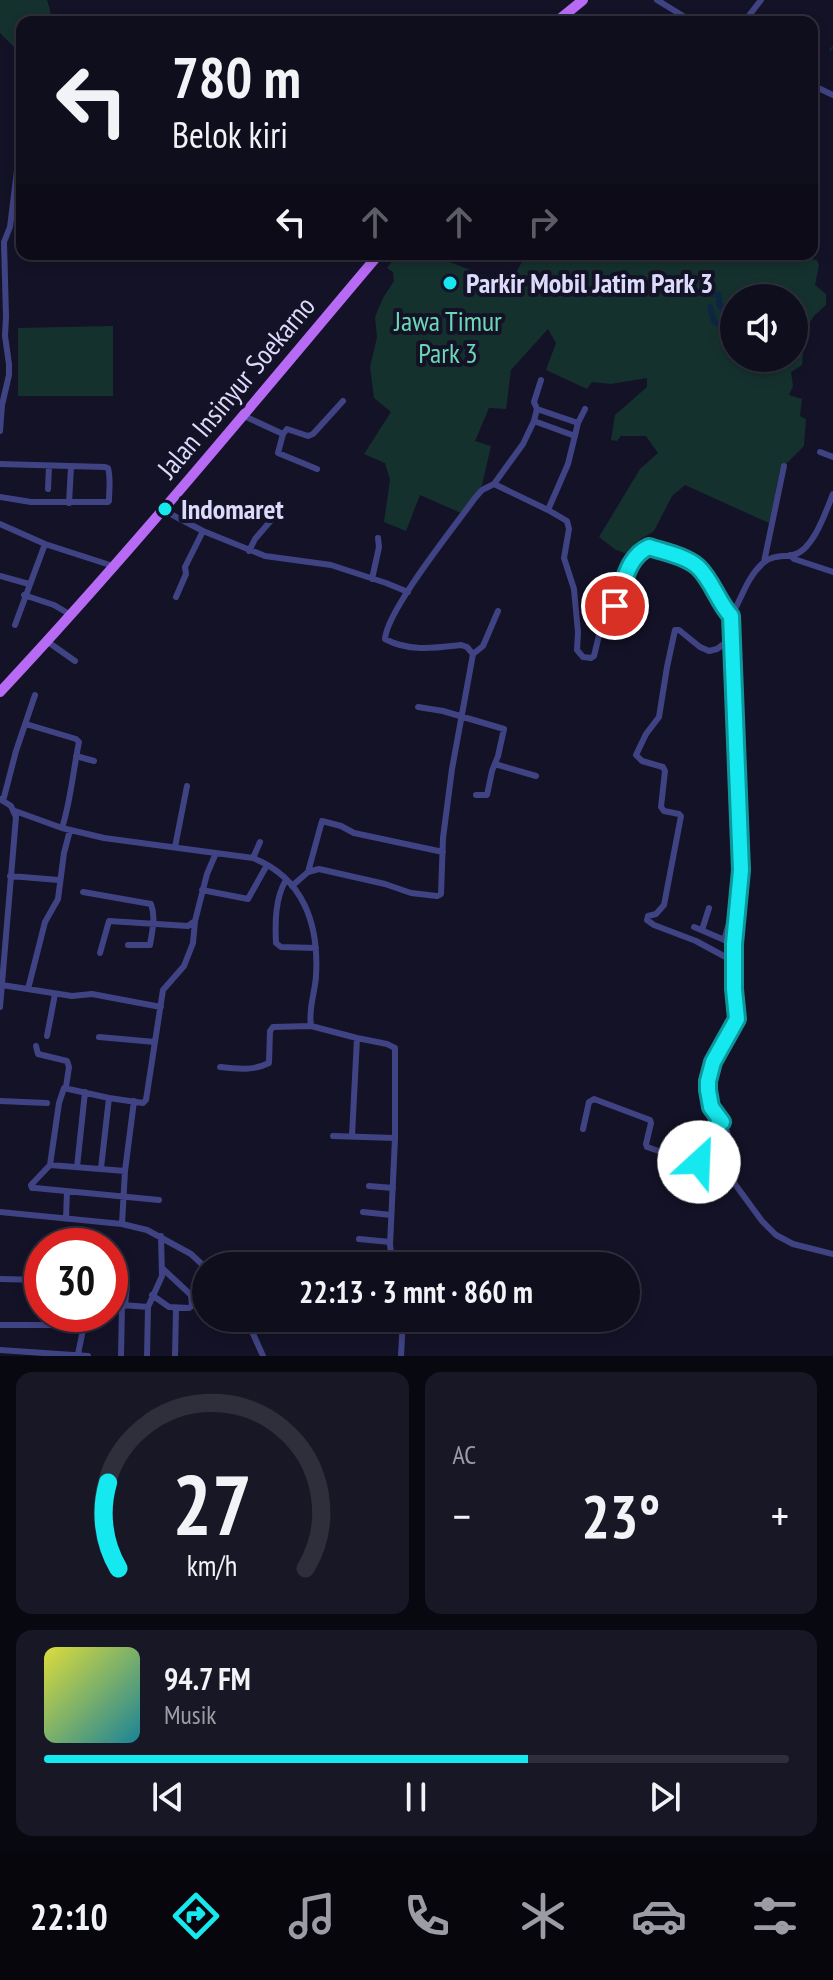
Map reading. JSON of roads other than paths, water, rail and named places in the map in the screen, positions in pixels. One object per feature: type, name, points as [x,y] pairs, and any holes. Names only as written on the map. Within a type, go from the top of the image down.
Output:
[{"type":"main road","points":[[563,16],[583,0]]},
{"type":"main road","name":"Jalan Insinyur Soekarno","points":[[0,692],[163,510],[374,260]]},
{"type":"street","points":[[657,0],[683,16]]},
{"type":"street","points":[[749,16],[761,0]]},
{"type":"street","points":[[0,431],[9,375],[5,336],[4,242],[10,227],[16,178]]},
{"type":"street","points":[[473,654],[461,645],[406,648],[385,639],[387,626],[475,498],[494,484],[523,444],[534,421],[537,409],[534,402],[541,380]]},
{"type":"street","points":[[317,469],[278,453],[283,434],[287,429],[311,435],[343,401]]},
{"type":"street","points":[[537,409],[578,423]]},
{"type":"street","points":[[548,510],[568,464],[578,423],[585,409]]},
{"type":"street","points":[[244,416],[283,434]]},
{"type":"street","points":[[534,421],[575,436]]},
{"type":"street","points":[[820,452],[833,457]]},
{"type":"street","points":[[0,464],[108,468],[109,501],[31,502],[0,497]]},
{"type":"street","points":[[48,489],[49,466]]},
{"type":"street","points":[[764,562],[784,466]]},
{"type":"street","points":[[69,503],[71,467]]},
{"type":"street","points":[[494,484],[563,518],[569,525],[564,558],[574,589],[577,650],[583,657],[594,656],[601,627],[615,606],[624,578],[645,548],[681,558],[701,568],[731,616]]},
{"type":"street","points":[[833,494],[816,533],[802,550],[764,562],[748,581],[731,616],[741,870],[733,961],[737,1019],[713,1062],[708,1081],[711,1107],[727,1131],[728,1169],[732,1180],[776,1235],[793,1244],[833,1254]]},
{"type":"street","points":[[163,510],[249,551],[275,559],[331,565],[408,592]]},
{"type":"street","points":[[249,551],[255,539],[280,510]]},
{"type":"street","points":[[0,524],[45,544],[113,566]]},
{"type":"street","points":[[176,597],[186,574],[185,567],[203,531]]},
{"type":"street","points":[[372,579],[378,538]]},
{"type":"street","points":[[15,625],[45,544]]},
{"type":"street","points":[[790,555],[833,572]]},
{"type":"street","points":[[0,576],[29,584]]},
{"type":"street","points":[[24,595],[48,602],[71,615]]},
{"type":"street","points":[[292,886],[308,872],[319,869],[411,893],[437,896],[442,892],[452,769],[473,654],[483,646],[498,611]]},
{"type":"street","points":[[732,637],[717,649],[709,651],[675,630],[659,717],[636,755],[642,761],[663,767],[661,807],[664,811],[681,816],[666,899],[660,911],[648,916],[647,920],[733,961]]},
{"type":"street","points":[[48,642],[75,661]]},
{"type":"street","points":[[35,695],[2,800],[15,811],[66,829],[104,838],[253,858],[267,865],[292,886],[313,921],[316,978],[311,1001],[311,1026]]},
{"type":"street","points":[[418,707],[504,729],[487,795],[476,795]]},
{"type":"street","points":[[26,724],[79,742],[58,899],[45,922],[28,989]]},
{"type":"street","points":[[76,756],[94,761]]},
{"type":"street","points":[[495,764],[536,776]]},
{"type":"street","points":[[175,847],[187,786]]},
{"type":"street","points":[[0,1003],[3,929],[15,811]]},
{"type":"street","points":[[308,872],[322,821],[354,833],[443,852]]},
{"type":"street","points":[[253,858],[260,842]]},
{"type":"street","points":[[66,1087],[109,1098],[143,1103],[146,1100],[163,990],[180,971],[193,943],[202,890],[216,853]]},
{"type":"street","points":[[202,890],[248,899],[267,865]]},
{"type":"street","points":[[10,876],[59,880]]},
{"type":"street","points":[[286,880],[275,919],[276,943],[281,947],[316,948]]},
{"type":"street","points":[[0,887],[9,887]]},
{"type":"street","points":[[83,892],[151,904],[153,924],[150,945],[128,945]]},
{"type":"street","points":[[702,930],[709,908]]},
{"type":"street","points":[[724,940],[731,916]]},
{"type":"street","points":[[100,953],[109,921],[188,926],[195,921]]},
{"type":"street","points":[[694,927],[734,944]]},
{"type":"street","points":[[2,985],[72,996],[92,994],[161,1007]]},
{"type":"street","points":[[47,1036],[55,994]]},
{"type":"street","points":[[220,1067],[257,1069],[267,1065],[273,1027],[311,1026],[395,1048],[391,1252]]},
{"type":"street","points":[[99,1037],[155,1042]]},
{"type":"street","points":[[352,1136],[357,1038]]},
{"type":"street","points":[[36,1046],[38,1054],[67,1061],[69,1067],[66,1087],[59,1103],[50,1165],[32,1183],[32,1188],[159,1200]]},
{"type":"street","points":[[77,1167],[85,1092]]},
{"type":"street","points":[[101,1168],[109,1098]]},
{"type":"street","points":[[583,1129],[589,1102],[594,1099],[650,1120],[647,1147],[697,1164],[711,1132],[722,1122]]},
{"type":"street","points":[[0,1101],[47,1103]]},
{"type":"street","points":[[122,1224],[134,1101]]},
{"type":"street","points":[[333,1136],[395,1138]]},
{"type":"street","points":[[50,1165],[125,1171]]},
{"type":"street","points":[[369,1186],[393,1188]]},
{"type":"street","points":[[66,1219],[67,1191]]},
{"type":"street","points":[[0,1212],[122,1224],[161,1236],[192,1255]]},
{"type":"street","points":[[363,1212],[391,1215]]},
{"type":"street","points":[[147,1356],[148,1307],[161,1279],[161,1236]]},
{"type":"street","points":[[359,1239],[390,1242]]},
{"type":"street","points":[[152,1295],[167,1306],[191,1308],[192,1297],[162,1268]]},
{"type":"street","points":[[3,1290],[1,1279],[24,1280]]},
{"type":"street","points":[[128,1306],[148,1307]]},
{"type":"street","points":[[175,1356],[176,1308]]},
{"type":"street","points":[[0,1325],[24,1326]]},
{"type":"street","points":[[78,1354],[83,1332]]},
{"type":"street","points":[[121,1356],[122,1332]]},
{"type":"street","points":[[252,1332],[263,1356]]},
{"type":"street","points":[[401,1356],[402,1332]]},
{"type":"street","points":[[0,1350],[88,1356]]},
{"type":"waterway","points":[[830,50],[833,47]]},
{"type":"waterway","points":[[710,307],[714,321],[718,324],[723,322],[725,312],[719,304],[719,295],[712,294]]},
{"type":"place","name":"Parkir Mobil Jatim Park 3","points":[[450,283]]},
{"type":"place","name":"Indomaret","points":[[165,509]]},
{"type":"park label","name":"Jawa Timur Park 3","points":[[448,337]]}]
